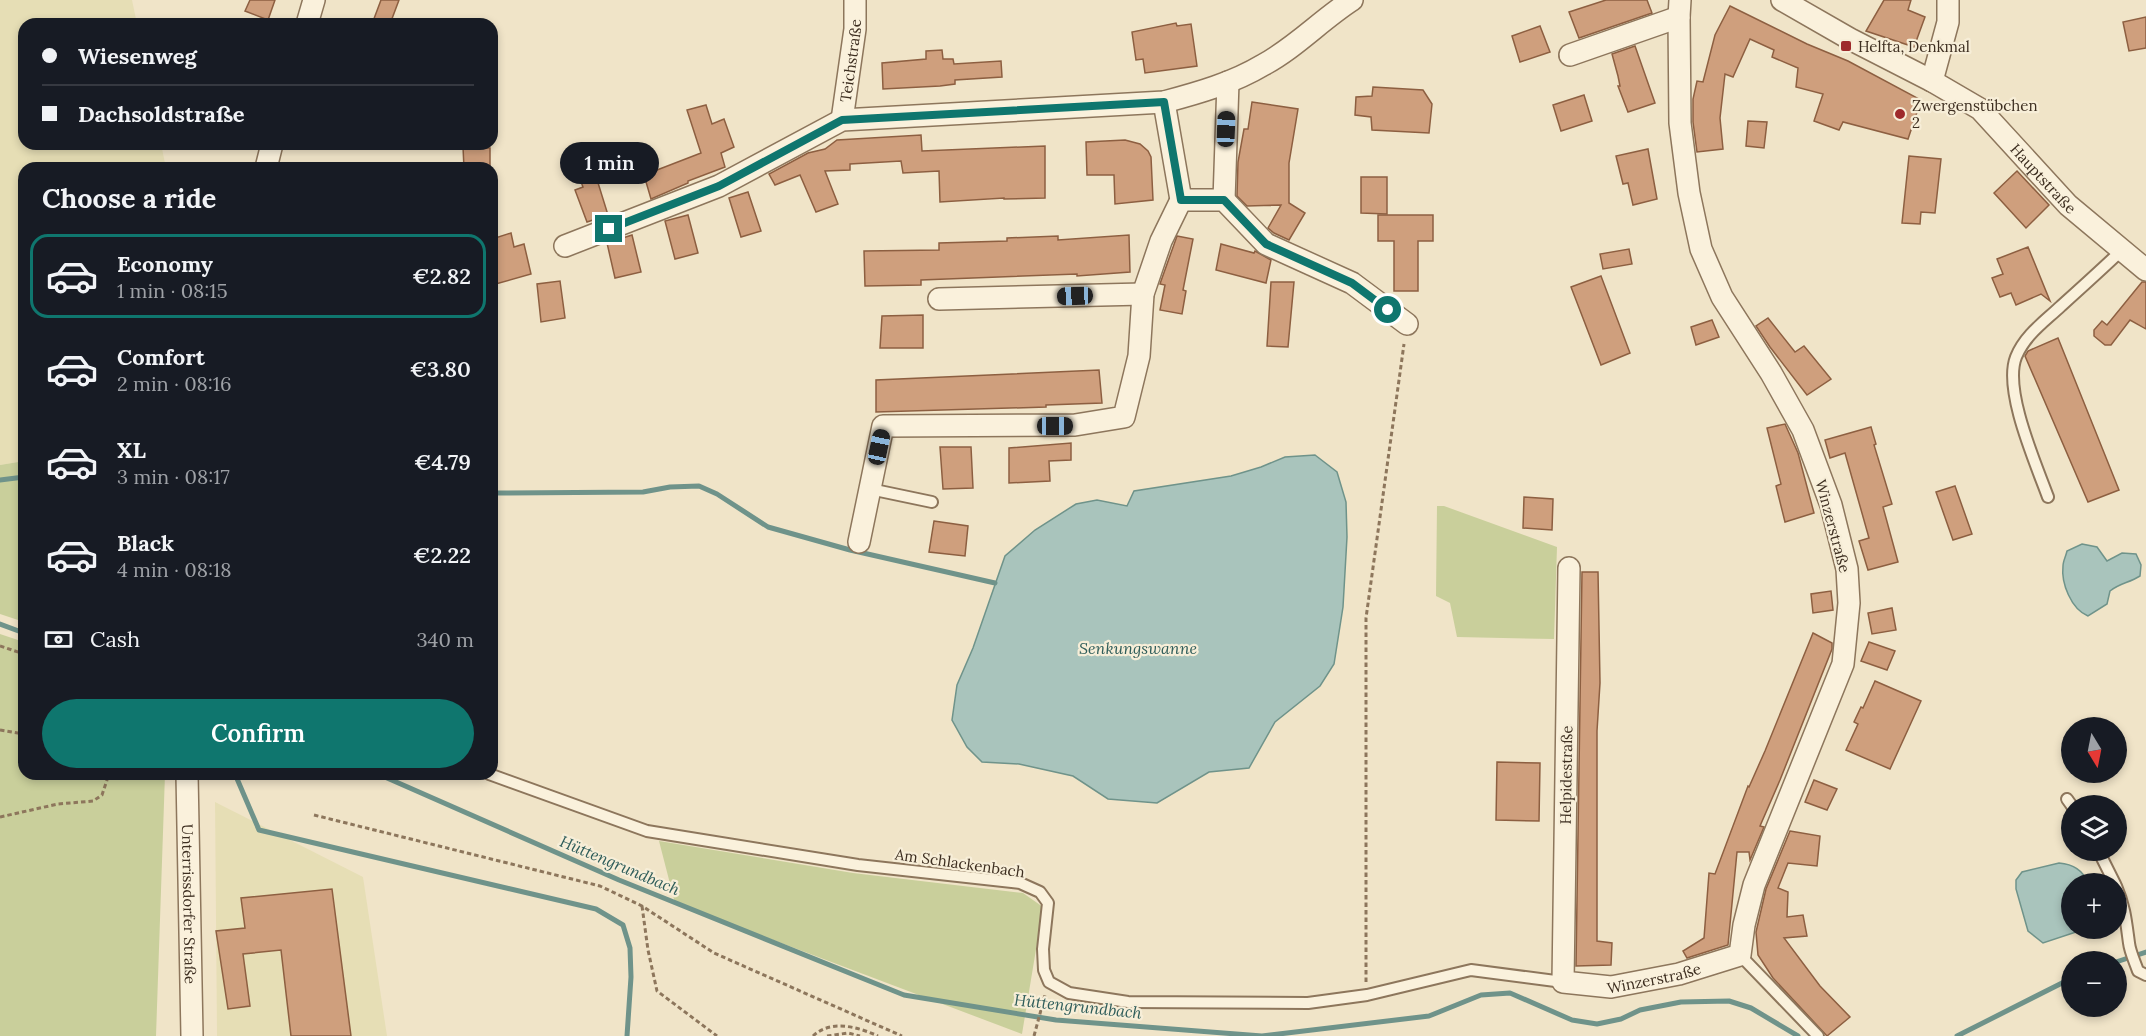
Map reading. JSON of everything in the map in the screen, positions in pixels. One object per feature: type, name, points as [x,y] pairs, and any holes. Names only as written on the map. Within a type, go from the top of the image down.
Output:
[{"type":"street","points":[[309,18],[314,0]]},
{"type":"street","name":"Teichstraße","points":[[842,120],[855,29],[855,0]]},
{"type":"street","points":[[565,246],[719,186],[842,120],[1164,102],[1228,82],[1265,65],[1352,0]]},
{"type":"street","name":"Hauptstraße","points":[[1782,0],[1980,109],[2068,205],[2146,270]]},
{"type":"street","points":[[1932,81],[1948,22],[1948,0]]},
{"type":"street","points":[[1570,54],[1679,8]]},
{"type":"street","name":"Winzerstraße","points":[[1563,982],[1611,987],[1679,974],[1740,955],[1744,925],[1754,885],[1843,664],[1849,603],[1848,580],[1831,505],[1803,430],[1771,373],[1722,297],[1701,249],[1689,193],[1680,123],[1679,8]]},
{"type":"street","points":[[1228,82],[1224,200],[1266,244],[1352,283],[1407,324]]},
{"type":"street","points":[[859,542],[883,426],[1075,425],[1124,417],[1139,356],[1143,294],[1161,241],[1181,200],[1164,102]]},
{"type":"street","points":[[1181,200],[1224,200]]},
{"type":"street","points":[[939,299],[1143,294]]},
{"type":"street","name":"Helpidestraße","points":[[1563,982],[1569,568]]},
{"type":"street","name":"Unterrissdorfer Straße","points":[[187,780],[192,1036]]},
{"type":"lane","points":[[2048,497],[2013,392],[2015,358],[2026,338],[2122,250]]},
{"type":"lane","points":[[870,489],[932,502]]},
{"type":"lane","name":"Am Schlackenbach","points":[[498,777],[647,831],[858,865],[1020,883],[1040,891],[1048,903],[1043,948],[1044,970],[1049,982]]},
{"type":"lane","points":[[2127,918],[2129,945],[2142,973]]},
{"type":"lane","points":[[1740,955],[1818,1036]]},
{"type":"lane","points":[[1049,982],[1069,993],[1128,1002],[1308,1003],[1367,995],[1471,970],[1563,982]]},
{"type":"path","points":[[1367,995],[1366,618],[1407,324]]},
{"type":"path","points":[[0,646],[18,652]]},
{"type":"path","points":[[0,730],[18,733]]},
{"type":"path","points":[[0,817],[58,804],[93,801],[102,795],[107,780]]},
{"type":"path","points":[[314,815],[600,886],[642,906],[714,953],[902,1036]]},
{"type":"path","points":[[642,906],[657,991],[717,1036]]},
{"type":"path","points":[[1035,1036],[1049,982]]},
{"type":"path","points":[[813,1036],[827,1028],[840,1026],[850,1026],[878,1036]]},
{"type":"path","points":[[827,1036],[848,1033],[860,1036]]},
{"type":"shaded area","points":[[0,0],[132,0],[136,18],[18,18],[18,150],[162,150],[165,162],[18,162],[18,462],[0,465]]},
{"type":"shaded area","points":[[215,802],[363,877],[387,1036],[217,1036]]},
{"type":"green space","points":[[18,462],[18,620],[0,614],[0,465]]},
{"type":"green space","points":[[1437,506],[1444,506],[1557,547],[1554,639],[1457,637],[1450,603],[1436,596]]},
{"type":"green space","points":[[0,634],[18,640],[18,780],[165,780],[156,1036],[0,1036]]},
{"type":"green space","points":[[659,841],[853,873],[1023,893],[1043,907],[1022,1034],[675,903]]},
{"type":"water","name":"Senkungswanne","points":[[1315,455],[1337,472],[1346,502],[1347,537],[1343,607],[1334,664],[1320,686],[1275,722],[1249,768],[1209,772],[1157,803],[1108,799],[1073,776],[1019,764],[982,762],[967,747],[952,720],[957,685],[973,648],[1005,556],[1035,530],[1076,504],[1097,500],[1127,506],[1134,491],[1231,476],[1285,457]]},
{"type":"water","points":[[2082,544],[2097,547],[2107,561],[2122,553],[2136,554],[2141,565],[2140,576],[2110,591],[2107,604],[2088,616],[2072,602],[2063,573],[2063,562],[2067,551]]},
{"type":"water","points":[[2059,863],[2076,868],[2081,873],[2061,873],[2061,937],[2043,943],[2028,931],[2016,889],[2016,880],[2022,872]]},
{"type":"building","points":[[250,0],[275,0],[269,18],[245,11]]},
{"type":"building","points":[[381,0],[399,0],[392,18],[374,18]]},
{"type":"building","points":[[1606,0],[1647,0],[1652,13],[1579,38],[1569,12]]},
{"type":"building","points":[[1884,0],[1911,0],[1908,10],[1925,17],[1914,47],[1866,31]]},
{"type":"building","points":[[1730,6],[1807,44],[1848,61],[1921,100],[1908,139],[1843,122],[1839,130],[1814,121],[1823,94],[1796,87],[1798,68],[1772,57],[1774,50],[1750,39],[1733,77],[1725,74],[1720,118],[1723,149],[1697,152],[1693,99],[1697,81],[1703,82],[1715,35]]},
{"type":"building","points":[[2146,17],[2146,48],[2129,51],[2123,22]]},
{"type":"building","points":[[1176,23],[1177,26],[1191,24],[1197,66],[1145,73],[1143,59],[1136,60],[1132,32]]},
{"type":"building","points":[[1540,26],[1550,52],[1520,62],[1512,36]]},
{"type":"building","points":[[1635,46],[1655,103],[1628,112],[1618,86],[1620,86],[1612,54]]},
{"type":"building","points":[[942,50],[943,59],[953,59],[954,64],[1001,61],[1002,77],[955,80],[955,84],[940,86],[883,89],[882,63],[926,59],[926,51]]},
{"type":"building","points":[[1373,87],[1423,90],[1432,104],[1429,133],[1372,130],[1371,117],[1355,115],[1356,97],[1372,96]]},
{"type":"building","points":[[1584,95],[1592,121],[1561,131],[1553,105]]},
{"type":"building","points":[[1252,102],[1298,109],[1289,163],[1289,203],[1305,213],[1289,240],[1268,228],[1281,205],[1247,206],[1237,196],[1238,162],[1244,129],[1248,129]]},
{"type":"building","points":[[706,105],[712,124],[724,119],[734,147],[721,153],[725,167],[688,181],[651,199],[644,175],[701,153],[687,110]]},
{"type":"building","points":[[1748,121],[1767,122],[1764,148],[1746,146]]},
{"type":"building","points":[[921,135],[922,151],[1045,146],[1045,198],[940,202],[939,171],[903,173],[901,161],[850,164],[850,170],[825,171],[838,204],[816,212],[800,175],[775,185],[769,174],[808,153],[825,149],[837,140]]},
{"type":"building","points":[[1125,140],[1140,144],[1151,157],[1153,200],[1115,204],[1114,175],[1087,175],[1086,142]]},
{"type":"building","points":[[1648,149],[1657,199],[1633,205],[1628,183],[1623,184],[1616,156]]},
{"type":"building","points":[[463,150],[490,150],[490,162],[464,162]]},
{"type":"building","points":[[1909,156],[1941,159],[1935,213],[1921,212],[1920,224],[1902,223]]},
{"type":"building","points":[[590,157],[608,215],[587,222],[575,190],[583,187],[574,164]]},
{"type":"building","points":[[2017,171],[2049,205],[2026,228],[1994,193]]},
{"type":"building","points":[[1361,177],[1387,177],[1387,214],[1361,213]]},
{"type":"building","points":[[748,192],[761,231],[741,237],[729,198]]},
{"type":"building","points":[[688,215],[698,253],[675,259],[665,221]]},
{"type":"building","points":[[1378,215],[1433,215],[1433,241],[1418,241],[1418,291],[1394,291],[1394,241],[1378,241]]},
{"type":"building","points":[[511,233],[514,247],[524,244],[531,274],[498,283],[498,237]]},
{"type":"building","points":[[632,235],[641,272],[615,278],[607,243]]},
{"type":"building","points":[[1129,235],[1130,272],[1077,276],[1077,274],[921,280],[921,285],[865,286],[864,251],[939,250],[939,243],[1007,241],[1007,238],[1058,236],[1058,240]]},
{"type":"building","points":[[1177,236],[1193,239],[1183,290],[1186,291],[1182,314],[1160,310],[1165,285],[1160,284]]},
{"type":"building","points":[[1221,244],[1254,253],[1255,251],[1271,260],[1266,283],[1216,270]]},
{"type":"building","points":[[2028,247],[2050,301],[2041,294],[2016,305],[2011,293],[2000,297],[1992,278],[2003,274],[1997,259]]},
{"type":"building","points":[[1629,249],[1632,264],[1603,269],[1600,254]]},
{"type":"building","points":[[1601,276],[1630,353],[1601,365],[1571,287]]},
{"type":"building","points":[[560,281],[565,318],[541,322],[537,284]]},
{"type":"building","points":[[1271,282],[1294,282],[1288,347],[1267,346]]},
{"type":"building","points":[[2142,282],[2146,282],[2146,329],[2130,320],[2111,345],[2105,345],[2094,336],[2094,330],[2102,321],[2107,325]]},
{"type":"building","points":[[923,315],[923,348],[880,348],[882,316]]},
{"type":"building","points":[[1768,318],[1795,352],[1804,346],[1831,379],[1807,395],[1756,326]]},
{"type":"building","points":[[1712,320],[1719,337],[1696,345],[1691,327]]},
{"type":"building","points":[[2058,338],[2119,490],[2088,502],[2025,356],[2028,351]]},
{"type":"building","points":[[1099,370],[1102,403],[876,412],[876,380]]},
{"type":"building","points":[[1785,424],[1798,453],[1814,513],[1785,522],[1776,486],[1781,484],[1767,428]]},
{"type":"building","points":[[1871,427],[1876,444],[1874,445],[1892,504],[1883,507],[1898,562],[1868,570],[1859,541],[1869,538],[1845,453],[1830,458],[1825,440]]},
{"type":"building","points":[[1071,443],[1071,460],[1049,461],[1050,481],[1009,483],[1009,448]]},
{"type":"building","points":[[940,447],[971,447],[973,488],[943,489]]},
{"type":"building","points":[[1955,486],[1972,534],[1953,540],[1936,492]]},
{"type":"building","points":[[1524,497],[1553,499],[1552,530],[1523,528]]},
{"type":"building","points":[[934,521],[968,526],[965,556],[929,552]]},
{"type":"building","points":[[1582,572],[1598,572],[1600,683],[1597,731],[1597,941],[1612,943],[1611,965],[1576,966]]},
{"type":"building","points":[[1831,591],[1833,610],[1813,613],[1811,594]]},
{"type":"building","points":[[1892,608],[1896,630],[1872,634],[1868,613]]},
{"type":"building","points":[[1813,633],[1832,643],[1832,649],[1760,826],[1764,827],[1750,860],[1749,852],[1737,852],[1728,945],[1687,958],[1683,951],[1704,938],[1709,873],[1715,874],[1748,786],[1765,751]]},
{"type":"building","points":[[1869,642],[1895,651],[1887,670],[1861,661]]},
{"type":"building","points":[[1875,681],[1921,701],[1890,769],[1846,750],[1858,724],[1854,722]]},
{"type":"building","points":[[1497,762],[1540,763],[1539,821],[1496,820]]},
{"type":"building","points":[[1814,780],[1837,789],[1827,810],[1805,802]]},
{"type":"building","points":[[1790,831],[1820,836],[1817,866],[1788,863],[1778,888],[1788,892],[1787,917],[1803,915],[1807,936],[1784,938],[1820,986],[1850,1017],[1827,1036],[1773,978],[1758,955],[1756,932],[1766,889]]},
{"type":"building","points":[[332,889],[351,1036],[291,1036],[281,950],[243,954],[250,1006],[228,1009],[216,931],[245,928],[241,898]]},
{"type":"waterway","points":[[0,480],[18,478]]},
{"type":"waterway","points":[[498,493],[643,492],[670,487],[699,486],[717,494],[768,527],[850,550],[995,583]]},
{"type":"waterway","name":"Hüttengrundbach","points":[[0,624],[18,631]]},
{"type":"waterway","points":[[238,780],[259,830],[596,909],[623,925],[630,948],[631,977],[627,1036]]},
{"type":"waterway","name":"Hüttengrundbach","points":[[392,780],[619,880],[904,995],[1056,1020],[1262,1036],[1429,1016],[1481,995],[1510,993],[1572,1020],[1597,1024],[1621,1019],[1640,1010],[1681,1002],[1729,1001],[1751,1008],[1798,1036]]},
{"type":"waterway","name":"Hüttengrundbach","points":[[2127,958],[2146,952]]},
{"type":"waterway","name":"Hüttengrundbach","points":[[1957,1036],[2061,984]]},
{"type":"place","name":"Helfta, Denkmal","points":[[1846,46]]},
{"type":"place","name":"Zwergenstübchen 2","points":[[1900,114]]},
{"type":"route","points":[[609,229],[719,186],[842,120],[1164,102],[1181,200],[1224,200],[1266,244],[1352,283],[1388,310]]}]
